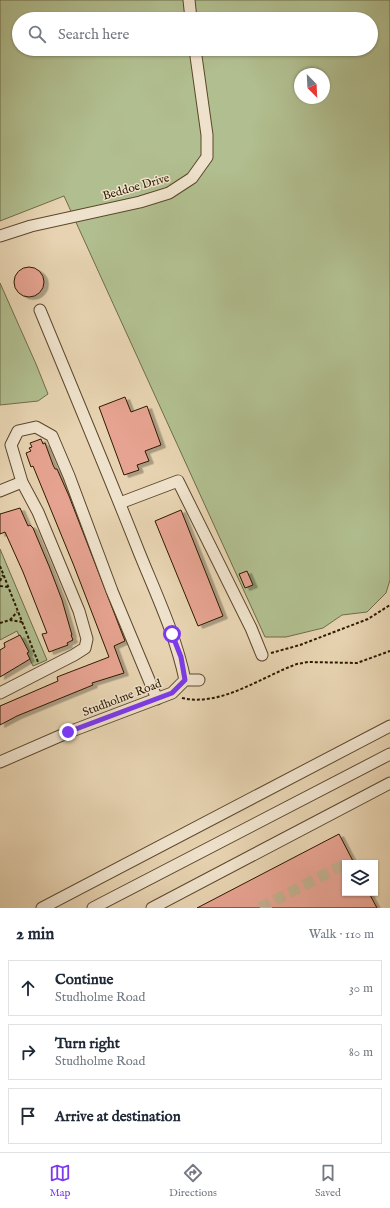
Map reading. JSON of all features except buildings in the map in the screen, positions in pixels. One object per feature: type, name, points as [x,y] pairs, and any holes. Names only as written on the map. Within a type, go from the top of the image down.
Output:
[{"type":"street","points":[[189,0],[190,12]]},
{"type":"street","name":"Beddoe Drive","points":[[0,236],[31,226],[148,200],[169,193],[192,178],[207,157],[207,135],[196,56]]},
{"type":"street","points":[[40,310],[120,503],[181,657],[185,680],[199,680]]},
{"type":"street","points":[[0,693],[74,655],[85,648],[87,638],[79,611],[38,512],[22,482],[11,445],[18,431],[36,427],[52,436],[69,476],[112,591],[157,698]]},
{"type":"street","points":[[120,503],[178,481],[251,628],[266,654]]},
{"type":"street","points":[[0,491],[22,482]]},
{"type":"street","name":"Studholme Road","points":[[0,762],[68,732],[172,693],[185,680]]},
{"type":"street","points":[[42,908],[390,726]]},
{"type":"street","points":[[93,908],[390,754]]},
{"type":"street","points":[[152,908],[390,783]]},
{"type":"path","points":[[0,566],[17,612],[42,671]]},
{"type":"path","points":[[0,581],[3,574]]},
{"type":"path","points":[[0,586],[8,587]]},
{"type":"path","points":[[266,654],[280,652],[368,619],[390,605]]},
{"type":"path","points":[[10,620],[17,612]]},
{"type":"path","points":[[0,623],[10,620],[22,622]]},
{"type":"path","points":[[172,693],[180,698],[194,701],[227,694],[297,664],[308,662],[356,663],[390,651]]},
{"type":"green space","points":[[0,0],[390,0],[390,580],[386,593],[367,612],[342,615],[323,628],[286,637],[265,637],[64,196],[0,221]]},
{"type":"green space","points":[[0,283],[48,394],[38,401],[0,405]]},
{"type":"green space","points":[[0,549],[47,660],[33,666],[17,631],[0,640]]},
{"type":"tunnel","points":[[260,908],[342,866]]},
{"type":"route","points":[[68,732],[172,693],[185,680],[181,657],[172,634]]}]
